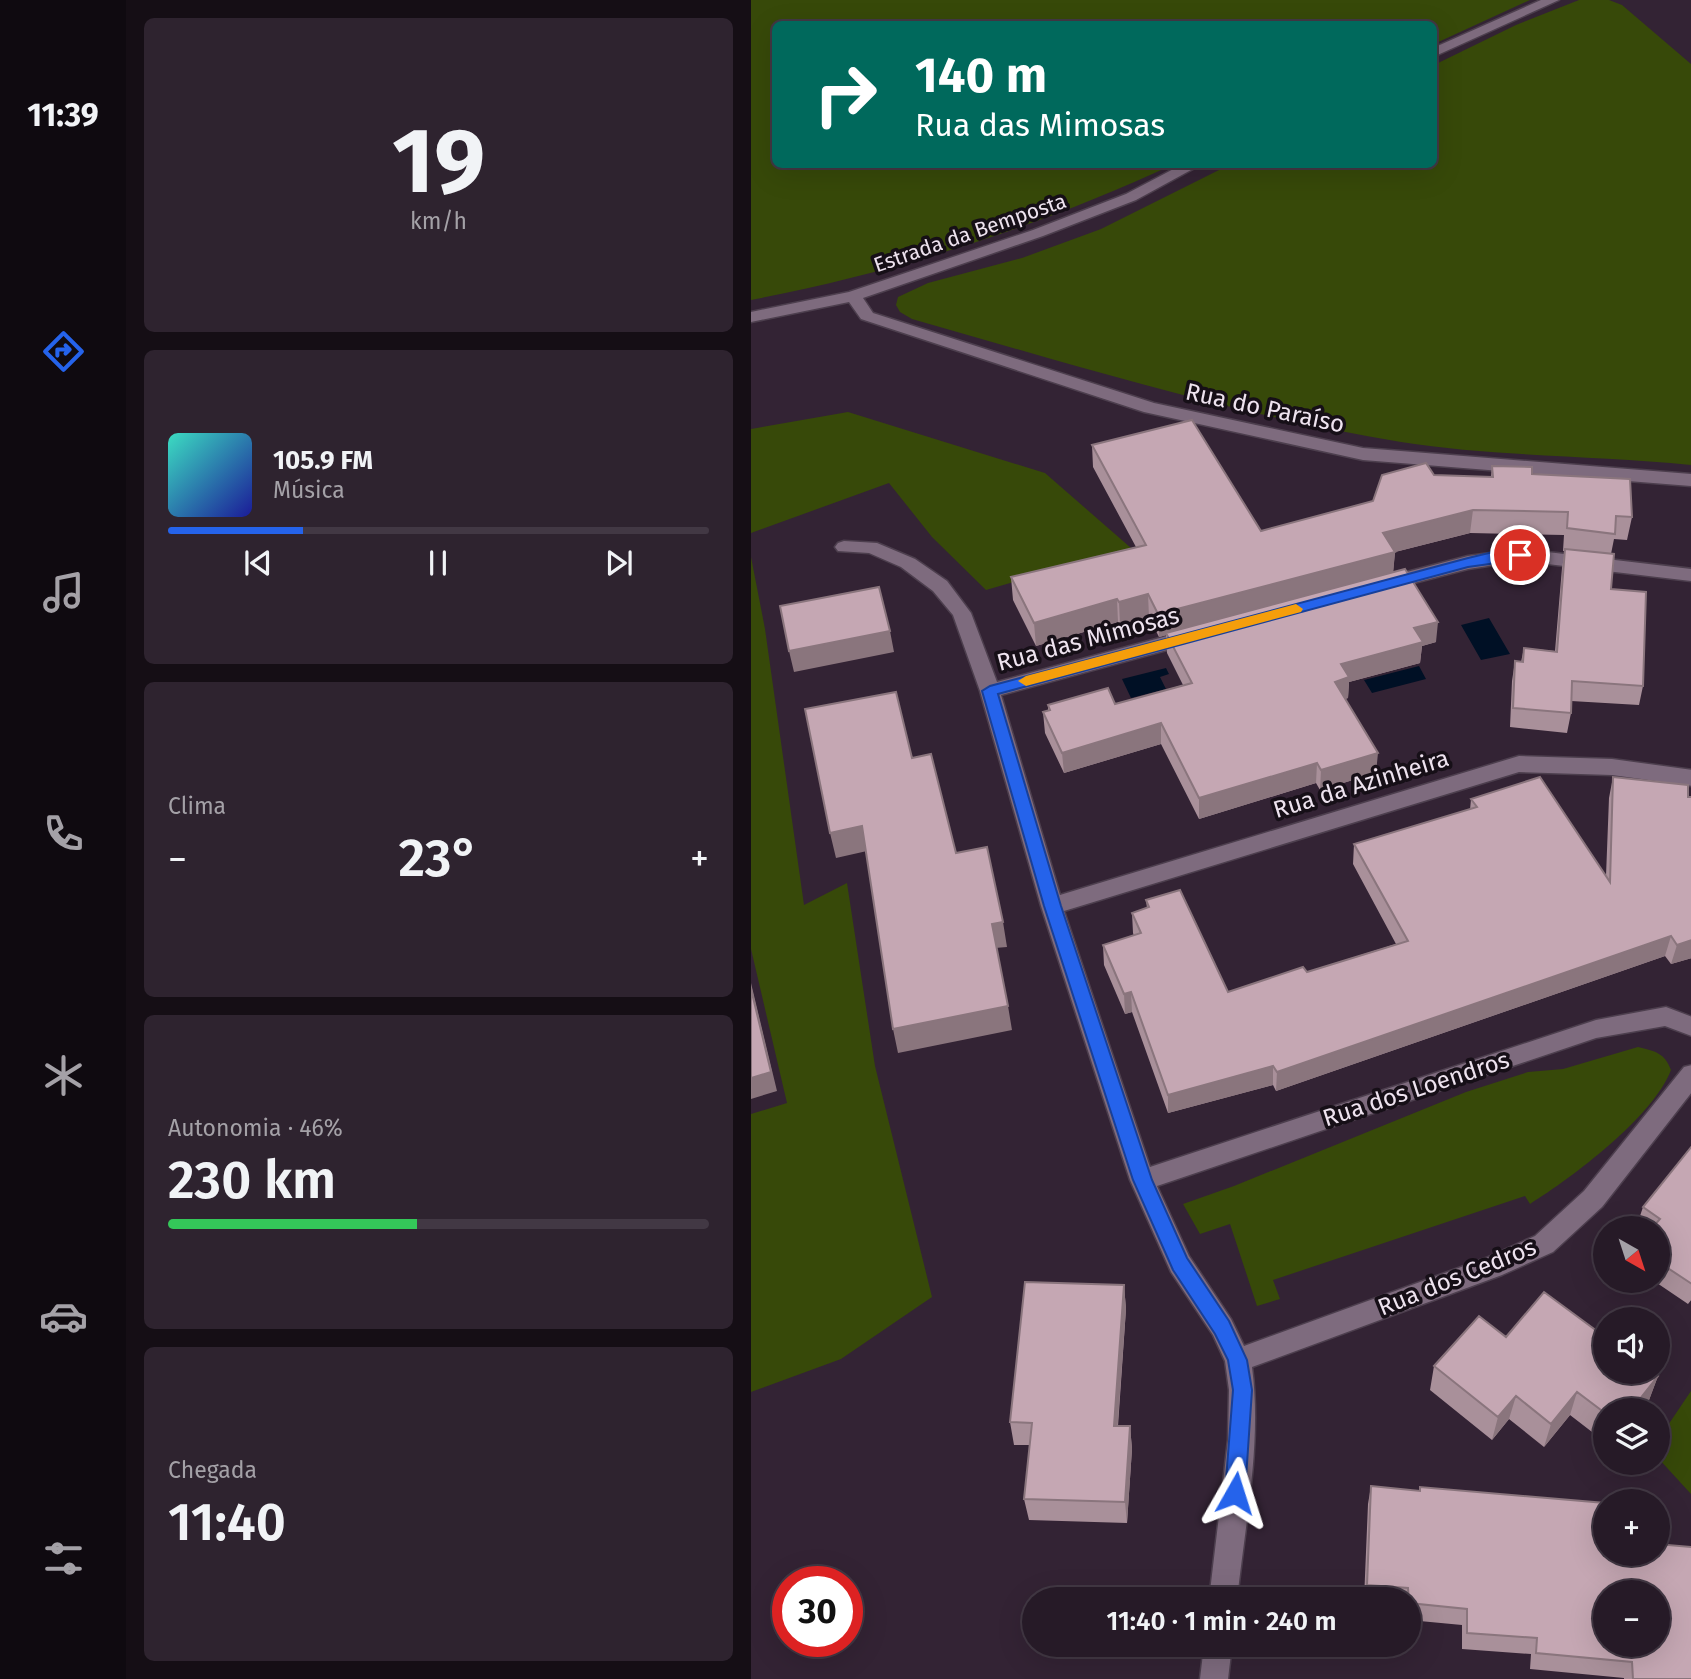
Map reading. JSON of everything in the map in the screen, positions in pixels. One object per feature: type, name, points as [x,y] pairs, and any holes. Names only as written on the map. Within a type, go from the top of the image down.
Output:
[{"type":"street","points":[[1437,51],[1552,0]]},
{"type":"street","name":"Estrada da Bemposta","points":[[751,317],[853,296],[1038,233],[1131,197],[1187,168]]},
{"type":"street","name":"Rua do Paraíso","points":[[853,296],[867,316],[1164,411],[1363,454],[1691,480]]},
{"type":"street","points":[[844,547],[871,547],[908,563],[940,586],[962,613],[990,691],[1053,906],[1142,1180],[1180,1264],[1222,1327],[1238,1360],[1242,1390],[1241,1440],[1224,1587]]},
{"type":"street","points":[[1362,591],[1468,562],[1520,555],[1691,575]]},
{"type":"street","name":"Rua das Mimosas","points":[[990,691],[1216,630]]},
{"type":"street","name":"Rua da Azinheira","points":[[1053,906],[1519,764],[1612,767],[1691,778]]},
{"type":"street","name":"Rua dos Loendros","points":[[1142,1180],[1596,1029],[1666,1016],[1691,1027]]},
{"type":"street","name":"Rua dos Cedros","points":[[1238,1360],[1493,1267],[1544,1244],[1593,1199],[1691,1074]]},
{"type":"street","points":[[1214,1679],[1217,1657]]},
{"type":"green space","points":[[751,0],[1530,0],[1437,43],[1437,21],[772,21],[772,168],[1165,168],[1071,208],[966,245],[859,276],[751,300]]},
{"type":"green space","points":[[1579,0],[1609,0],[1622,5],[1691,64],[1691,465],[1473,451],[1339,431],[1155,388],[1033,354],[912,319],[900,312],[896,305],[898,297],[928,283],[1022,258],[1101,229],[1223,168],[1437,168],[1437,64],[1516,25]]},
{"type":"green space","points":[[848,412],[1045,473],[1131,548],[986,590],[932,537],[889,483],[751,533],[751,429]]},
{"type":"green space","points":[[751,557],[765,629],[804,905],[847,883],[875,1066],[932,1297],[841,1359],[751,1392],[751,1114],[787,1103],[751,949]]},
{"type":"green space","points":[[1638,1047],[1659,1054],[1669,1064],[1671,1070],[1662,1088],[1630,1126],[1589,1162],[1548,1192],[1530,1204],[1525,1196],[1273,1280],[1280,1299],[1257,1306],[1230,1224],[1200,1234],[1183,1204],[1466,1092],[1528,1072],[1563,1069]]},
{"type":"green space","points":[[1691,1391],[1692,1494],[1670,1471],[1670,1422]]},
{"type":"water","points":[[1489,618],[1510,654],[1481,660],[1461,625]]},
{"type":"water","points":[[1419,666],[1426,679],[1372,693],[1364,680]]},
{"type":"water","points":[[1166,668],[1169,674],[1160,677],[1166,689],[1131,698],[1122,679]]},
{"type":"building","points":[[1192,420],[1261,531],[1373,501],[1382,475],[1426,463],[1434,475],[1493,477],[1492,466],[1532,467],[1532,474],[1630,479],[1632,517],[1616,516],[1615,534],[1567,528],[1568,512],[1473,510],[1383,533],[1395,552],[1158,614],[1148,594],[1119,602],[1117,599],[1034,623],[1011,577],[1146,545],[1092,445]]},
{"type":"building","points":[[1565,549],[1614,554],[1611,589],[1646,592],[1643,686],[1572,681],[1571,713],[1513,708],[1515,661],[1523,662],[1524,648],[1557,652]]},
{"type":"building","points":[[1405,569],[1438,622],[1414,628],[1423,642],[1341,664],[1349,677],[1335,682],[1378,753],[1321,770],[1317,763],[1199,798],[1161,723],[1062,753],[1043,712],[1050,710],[1048,705],[1108,688],[1115,704],[1192,683],[1166,633]]},
{"type":"building","points":[[879,587],[890,631],[789,651],[780,606]]},
{"type":"building","points":[[896,692],[912,758],[931,754],[956,853],[987,847],[1003,922],[992,924],[1008,1006],[893,1029],[862,826],[830,833],[805,709]]},
{"type":"building","points":[[1540,777],[1610,882],[1613,777],[1688,785],[1688,797],[1692,797],[1692,940],[1677,945],[1671,936],[1277,1072],[1273,1066],[1168,1095],[1131,992],[1124,994],[1103,945],[1141,933],[1132,913],[1149,907],[1146,900],[1180,890],[1228,992],[1303,967],[1307,972],[1408,941],[1354,844],[1477,807],[1471,799]]},
{"type":"building","points":[[751,989],[771,1072],[751,1078]]},
{"type":"building","points":[[1692,1146],[1692,1284],[1670,1270],[1670,1216],[1656,1216],[1643,1207]]},
{"type":"building","points":[[1025,1282],[1124,1285],[1114,1426],[1130,1426],[1125,1502],[1024,1499],[1032,1423],[1010,1422]]},
{"type":"building","points":[[1544,1292],[1593,1328],[1593,1384],[1652,1384],[1641,1398],[1593,1398],[1593,1404],[1577,1392],[1551,1424],[1516,1396],[1498,1417],[1434,1366],[1479,1316],[1506,1337]]},
{"type":"building","points":[[1371,1486],[1420,1491],[1420,1487],[1593,1502],[1593,1566],[1670,1566],[1670,1545],[1692,1547],[1692,1679],[1633,1679],[1632,1662],[1536,1653],[1537,1638],[1467,1633],[1467,1609],[1421,1604],[1421,1587],[1367,1585]]},
{"type":"slow traffic","points":[[1026,681],[1296,609]]},
{"type":"route","points":[[1235,1493],[1241,1440],[1242,1390],[1238,1360],[1222,1327],[1180,1264],[1142,1180],[1053,906],[990,691],[1468,562],[1520,555]]}]
